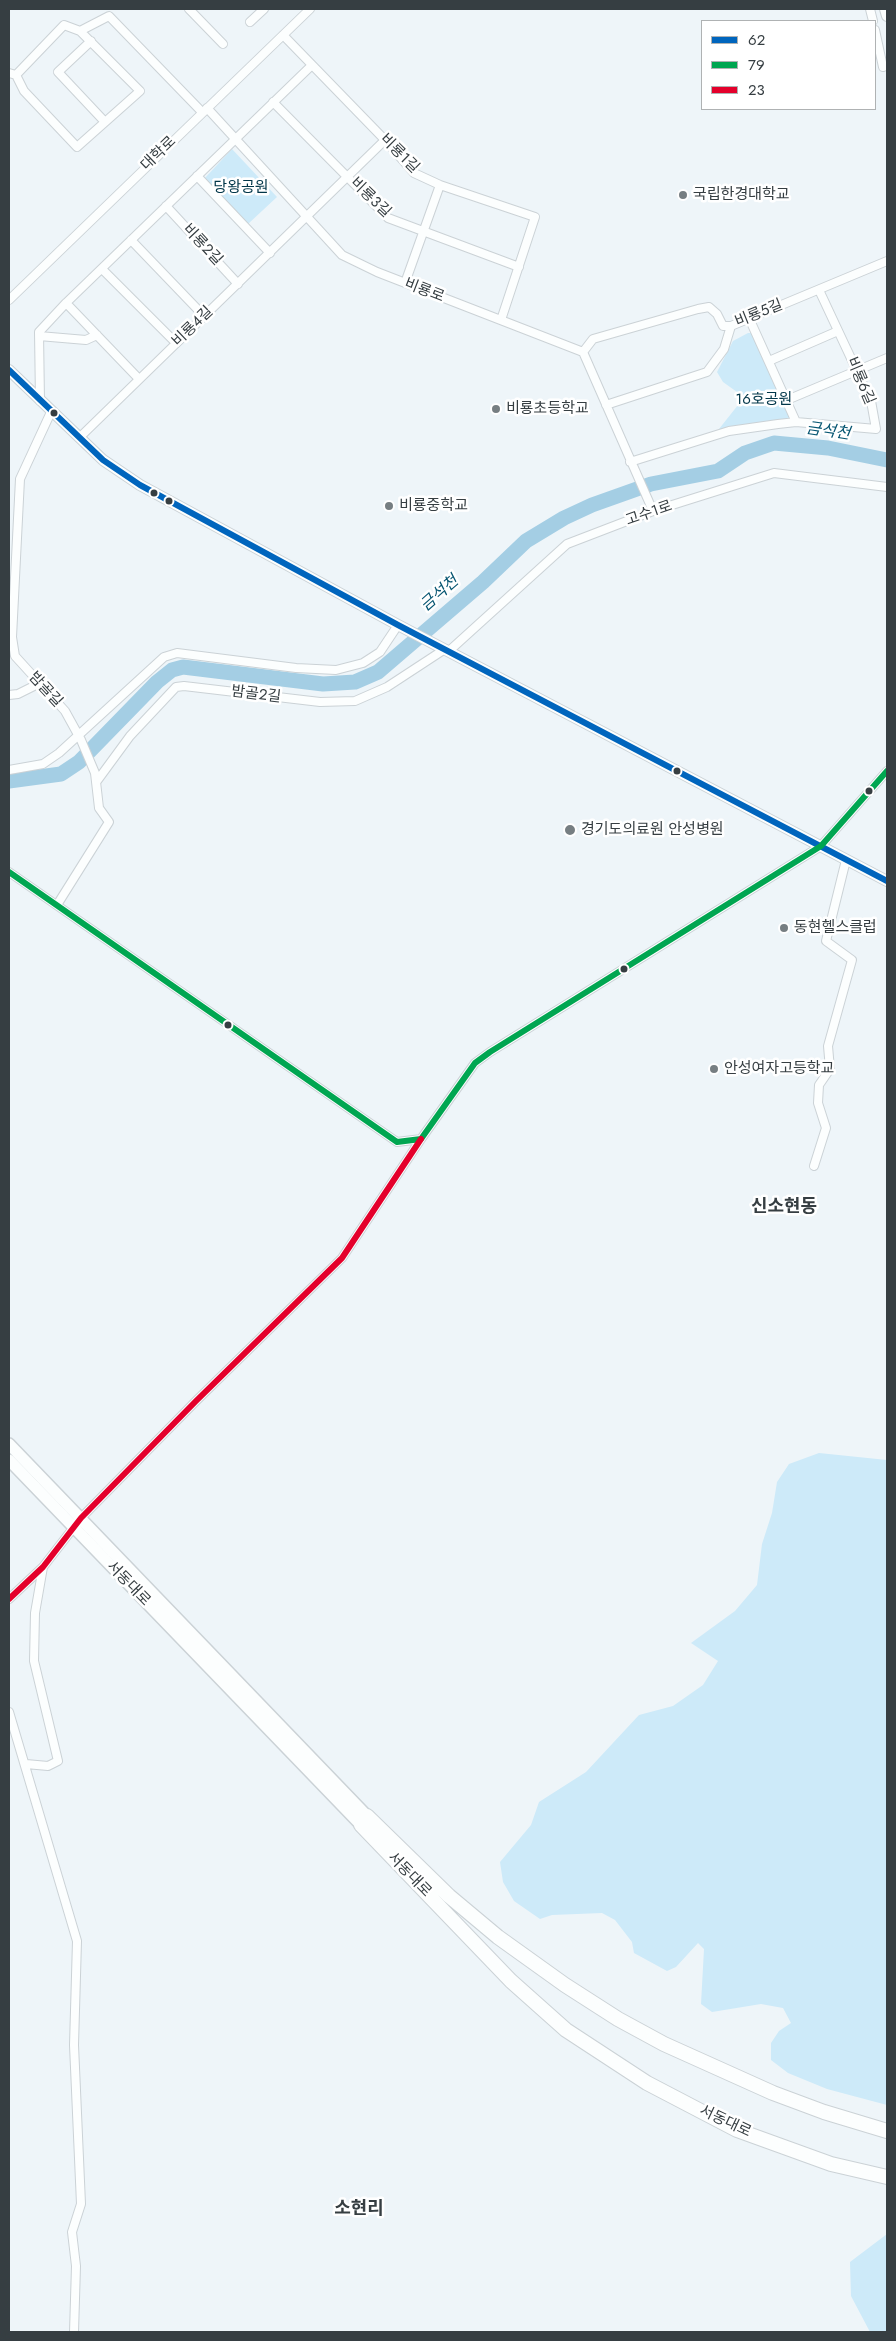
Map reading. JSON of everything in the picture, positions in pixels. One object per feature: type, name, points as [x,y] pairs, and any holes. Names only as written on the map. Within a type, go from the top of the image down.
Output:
[{"type":"highway","name":"서동대로","points":[[364,1820],[498,1937],[565,1985],[618,2019],[718,2070],[773,2093],[824,2112],[887,2130]]},
{"type":"highway","name":"서동대로","points":[[364,1820],[511,1981],[566,2030],[646,2083],[737,2130],[831,2164],[887,2177]]},
{"type":"main road","name":"서동대로","points":[[9,1444],[77,1522],[364,1820]]},
{"type":"main road","name":"서동대로","points":[[9,1460],[77,1522]]},
{"type":"street","points":[[189,9],[223,44]]},
{"type":"street","points":[[250,22],[264,9]]},
{"type":"street","name":"대학로","points":[[9,300],[310,9]]},
{"type":"street","points":[[885,9],[887,16]]},
{"type":"street","name":"비룡로","points":[[80,31],[109,16],[236,140],[342,255],[377,272],[583,352]]},
{"type":"street","points":[[64,25],[80,31],[90,42],[140,91],[78,147],[24,90],[12,74],[64,25]]},
{"type":"street","points":[[876,34],[883,66]]},
{"type":"street","name":"비룡1길","points":[[283,35],[311,66],[385,140],[414,173],[440,185],[535,217],[500,320]]},
{"type":"street","points":[[90,42],[58,72],[105,122]]},
{"type":"street","points":[[40,401],[40,332],[66,303],[311,66]]},
{"type":"street","name":"비룡3길","points":[[273,102],[388,218],[519,267]]},
{"type":"street","name":"비룡4길","points":[[78,438],[308,217],[385,140]]},
{"type":"street","points":[[197,176],[270,253]]},
{"type":"street","points":[[405,283],[440,185]]},
{"type":"street","name":"비룡2길","points":[[166,206],[238,284]]},
{"type":"street","points":[[132,240],[204,316]]},
{"type":"street","name":"비룡5길","points":[[583,352],[593,339],[709,307],[717,314],[723,326],[731,326],[887,261]]},
{"type":"street","points":[[102,268],[176,343]]},
{"type":"street","name":"비룡6길","points":[[630,462],[729,431],[796,422],[876,429],[871,401],[819,290]]},
{"type":"street","points":[[66,303],[139,379]]},
{"type":"street","points":[[749,318],[796,422]]},
{"type":"street","points":[[606,405],[707,372],[724,349],[731,326]]},
{"type":"street","points":[[769,361],[838,332]]},
{"type":"street","points":[[40,336],[86,340],[97,335]]},
{"type":"street","points":[[583,352],[653,511]]},
{"type":"street","points":[[787,400],[887,358]]},
{"type":"street","points":[[9,370],[103,460],[140,485],[409,631],[887,881]]},
{"type":"street","name":"밤골길","points":[[51,412],[20,479],[15,552],[13,647],[15,656],[38,684],[65,711],[80,738],[96,777],[99,808],[109,822],[57,905]]},
{"type":"street","name":"고수1로","points":[[444,648],[567,544],[653,511],[774,473],[887,487]]},
{"type":"street","points":[[10,770],[43,764],[80,738],[164,657],[177,653],[296,668],[336,670],[363,663],[380,652],[398,625]]},
{"type":"street","name":"밤골2길","points":[[96,777],[130,736],[176,687],[184,686],[320,702],[355,700],[387,687],[444,648]]},
{"type":"street","points":[[9,695],[18,694],[38,684]]},
{"type":"street","points":[[9,1599],[43,1567],[77,1522],[196,1401],[342,1258],[421,1138],[475,1063],[821,846],[887,771]]},
{"type":"street","points":[[814,1166],[826,1128],[818,1103],[819,1085],[830,1069],[828,1046],[852,960],[826,941],[846,860]]},
{"type":"street","points":[[9,872],[397,1142],[421,1138]]},
{"type":"street","points":[[26,1764],[48,1766],[58,1761],[34,1661],[35,1613],[43,1567]]},
{"type":"street","points":[[9,1712],[78,1941],[74,2045],[81,2204],[72,2232],[76,2266],[74,2332]]},
{"type":"green space","name":"당왕공원","points":[[232,149],[277,197],[248,224],[204,179]]},
{"type":"green space","name":"16호공원","points":[[748,333],[754,333],[791,397],[793,404],[788,423],[720,437],[719,429],[738,405],[737,392],[723,382],[717,372],[733,341]]},
{"type":"green space","points":[[819,1453],[887,1460],[887,2105],[827,2089],[788,2073],[771,2060],[771,2043],[779,2031],[791,2023],[783,2008],[761,2004],[712,2012],[701,2004],[704,1949],[698,1943],[676,1967],[667,1971],[634,1953],[632,1942],[615,1920],[602,1913],[552,1915],[540,1919],[514,1901],[503,1882],[500,1862],[531,1825],[539,1802],[586,1772],[639,1715],[673,1706],[703,1685],[718,1661],[691,1643],[735,1611],[757,1585],[762,1544],[772,1513],[777,1482],[789,1464]]},
{"type":"green space","points":[[887,2234],[887,2332],[870,2332],[851,2296],[850,2262]]},
{"type":"waterway","name":"금석천","points":[[9,781],[61,774],[79,762],[157,682],[172,670],[183,667],[323,684],[355,682],[378,672],[483,582],[526,541],[564,518],[592,505],[651,484],[718,471],[745,453],[774,443],[828,448],[887,460]]},
{"type":"transit line","name":"62","points":[[9,370],[103,460],[140,485],[398,625],[887,881]]},
{"type":"transit line","name":"79","points":[[9,872],[397,1142],[421,1139],[475,1063],[490,1052],[821,846],[887,771]]},
{"type":"transit line","name":"23","points":[[9,1599],[43,1567],[81,1518],[196,1401],[342,1258],[421,1139]]},
{"type":"place","name":"국립한경대학교","points":[[683,195]]},
{"type":"place","name":"비룡초등학교","points":[[496,409]]},
{"type":"place","name":"비룡중학교","points":[[389,506]]},
{"type":"place","name":"경기도의료원 안성병원","points":[[570,830]]},
{"type":"place","name":"동현헬스클럽","points":[[784,928]]},
{"type":"place","name":"안성여자고등학교","points":[[714,1069]]},
{"type":"district","name":"신소현동","points":[[784,1208]]},
{"type":"district","name":"소현리","points":[[359,2210]]}]
